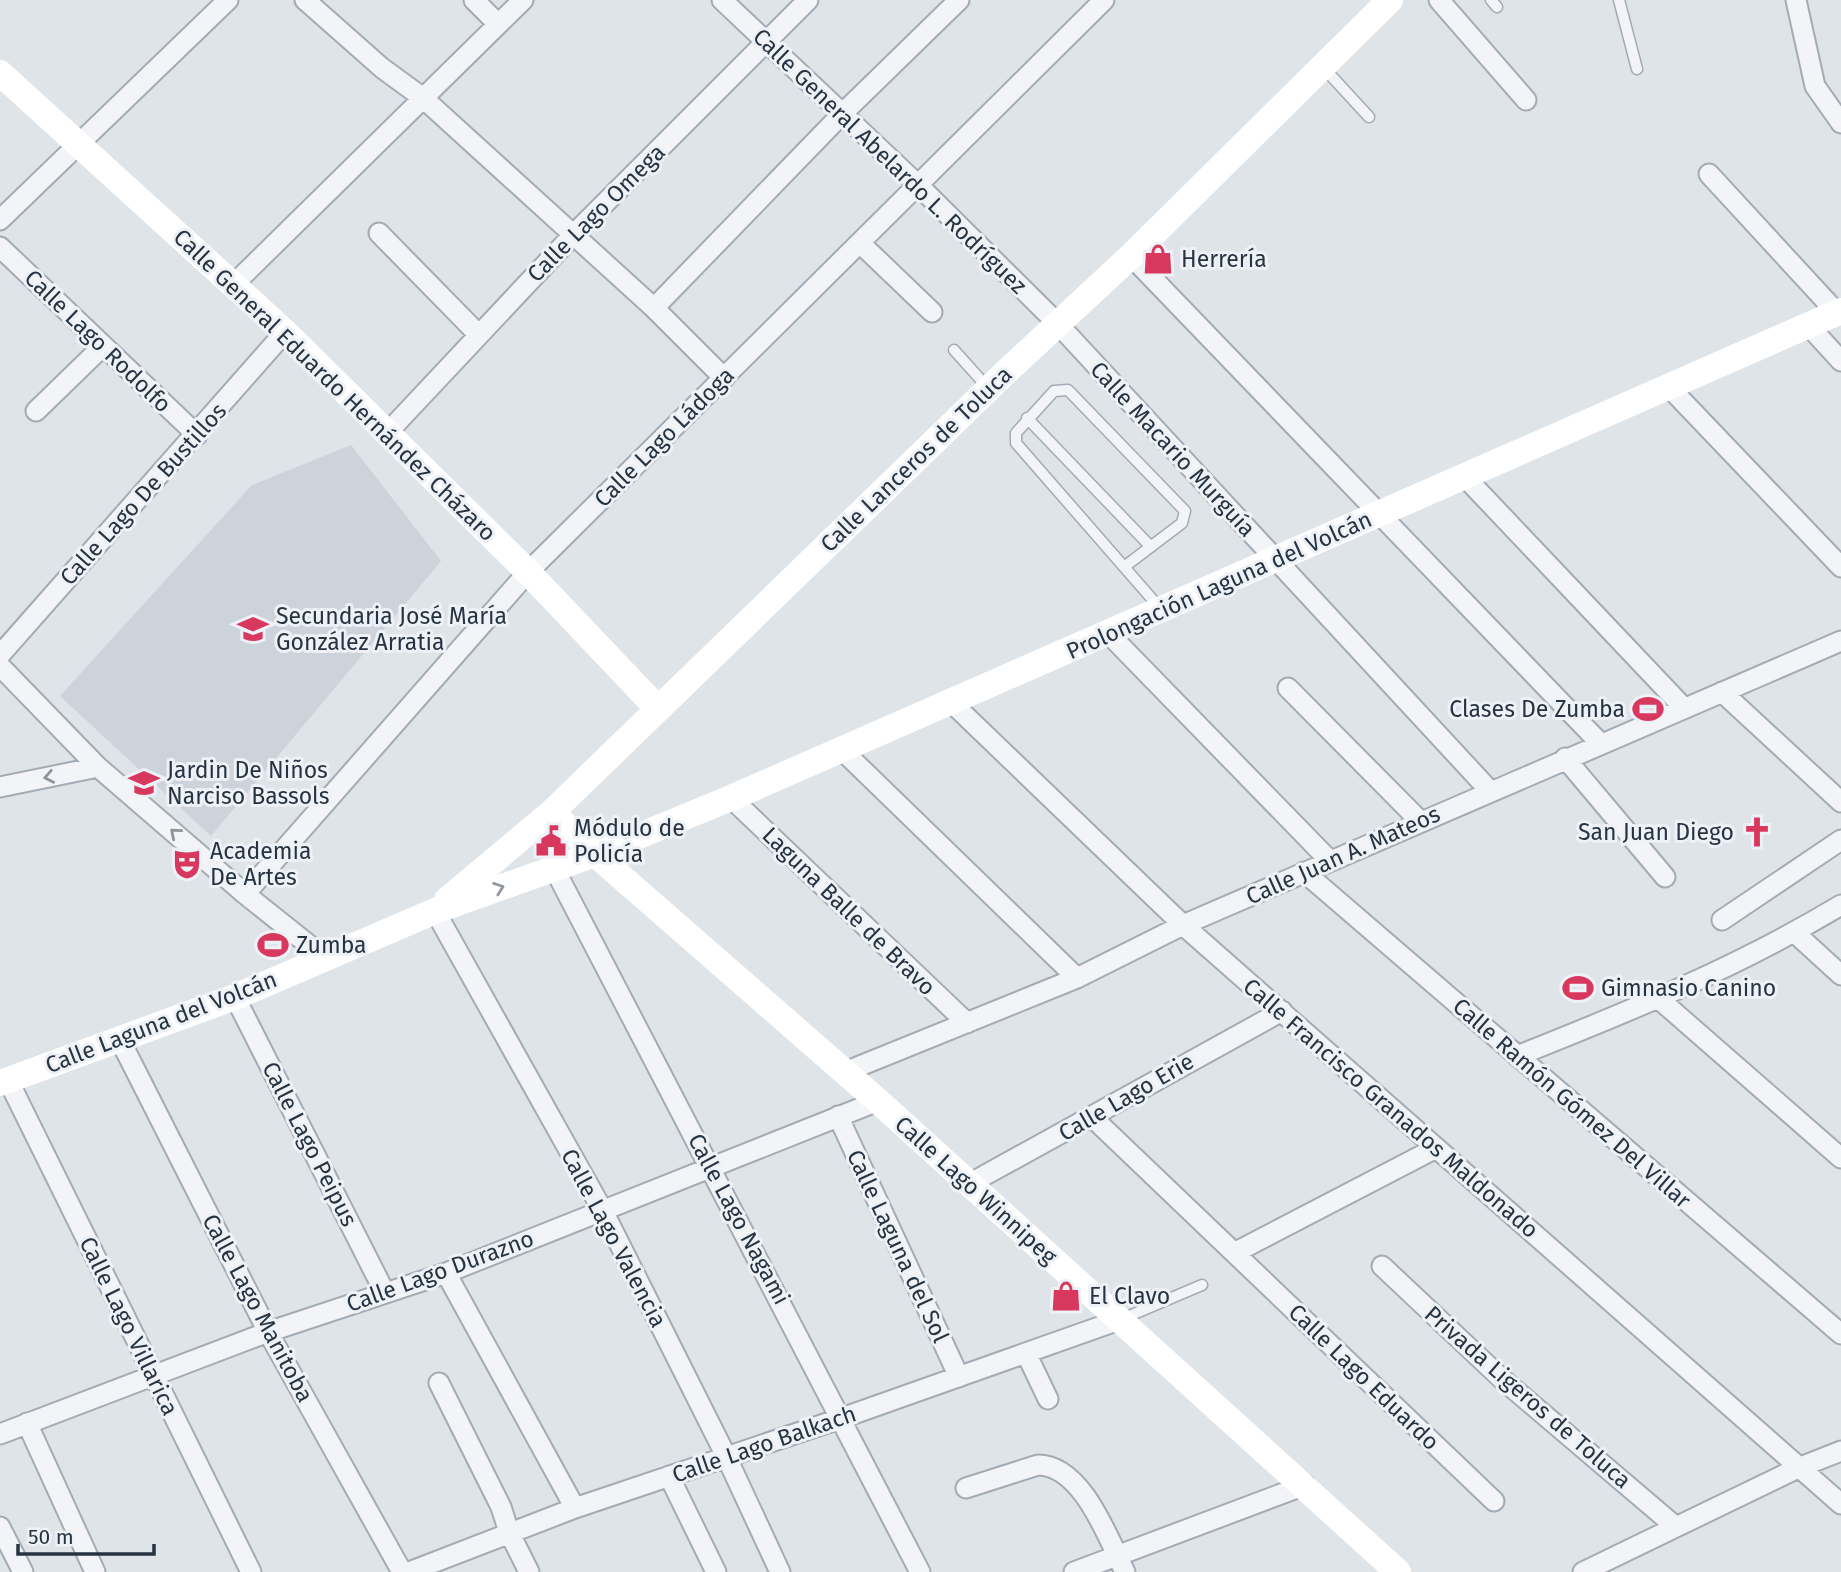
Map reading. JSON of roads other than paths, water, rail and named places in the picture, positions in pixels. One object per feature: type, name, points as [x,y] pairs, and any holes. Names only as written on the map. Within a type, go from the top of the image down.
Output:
[{"type":"main road","name":"Calle Lanceros de Toluca","points":[[435,911],[552,812],[1057,323],[1131,256],[1390,0]]},
{"type":"main road","name":"Calle General Eduardo Hernández Cházaro","points":[[0,73],[285,332],[528,572],[658,709]]},
{"type":"main road","name":"Prolongación Laguna del Volcán","points":[[595,854],[842,750],[1839,312]]},
{"type":"main road","name":"Calle Lago Winnipeg","points":[[552,812],[595,854],[878,1101],[1306,1485],[1398,1572]]},
{"type":"main road","name":"Calle Laguna del Volcán","points":[[4,1082],[235,997],[435,911],[595,854]]},
{"type":"street","points":[[0,220],[228,0]]},
{"type":"street","points":[[304,0],[382,68],[423,97],[572,236],[654,308],[724,378]]},
{"type":"street","points":[[474,0],[499,24]]},
{"type":"street","points":[[233,285],[523,0]]},
{"type":"street","name":"Calle General Abelardo L. Rodríguez","points":[[722,0],[918,185],[1057,323]]},
{"type":"street","name":"Calle Lago Omega","points":[[388,432],[572,236],[808,0]]},
{"type":"street","points":[[654,308],[842,114],[959,0]]},
{"type":"street","name":"Calle Lago Ládoga","points":[[245,894],[528,572],[1104,0]]},
{"type":"street","points":[[1439,0],[1527,100]]},
{"type":"street","points":[[1796,0],[1815,86],[1841,123]]},
{"type":"street","points":[[1709,174],[1839,312]]},
{"type":"street","points":[[379,233],[478,334]]},
{"type":"street","points":[[860,243],[932,312]]},
{"type":"street","name":"Calle Lago Rodolfo","points":[[0,247],[197,435]]},
{"type":"street","points":[[1131,256],[1600,743]]},
{"type":"street","name":"Calle Macario Murguía","points":[[1057,323],[1490,791]]},
{"type":"street","points":[[1809,326],[1841,361]]},
{"type":"street","name":"Calle Lago De Bustillos","points":[[0,655],[197,435],[285,332]]},
{"type":"street","points":[[36,411],[103,346]]},
{"type":"street","points":[[1669,387],[1841,567]]},
{"type":"street","points":[[1465,477],[1683,707]]},
{"type":"street","points":[[1108,633],[1330,861]]},
{"type":"street","name":"Calle Juan A. Mateos","points":[[845,1072],[1076,978],[1183,925],[1841,640]]},
{"type":"street","points":[[0,666],[98,767],[245,894],[324,957]]},
{"type":"street","points":[[1288,688],[1420,821]]},
{"type":"street","points":[[1722,692],[1841,802]]},
{"type":"street","name":"Calle Francisco Granados Maldonado","points":[[951,702],[1183,925],[1841,1504]]},
{"type":"street","points":[[842,750],[1076,978]]},
{"type":"street","points":[[1565,758],[1665,877]]},
{"type":"street","points":[[0,787],[98,767]]},
{"type":"street","name":"Laguna Balle de Bravo","points":[[730,798],[967,1023]]},
{"type":"street","points":[[1722,920],[1841,840]]},
{"type":"street","name":"Calle Lago Nagami","points":[[554,868],[920,1572]]},
{"type":"street","name":"Calle Ramón Gómez Del Villar","points":[[1304,872],[1841,1334]]},
{"type":"street","points":[[1517,1056],[1659,999],[1795,933],[1841,905]]},
{"type":"street","name":"Calle Lago Valencia","points":[[435,911],[603,1211],[726,1456],[780,1572]]},
{"type":"street","points":[[1795,933],[1841,975]]},
{"type":"street","name":"Calle Lago Peipus","points":[[235,997],[384,1291]]},
{"type":"street","points":[[1659,999],[1840,1158]]},
{"type":"street","name":"Calle Lago Erie","points":[[969,1184],[1282,1011]]},
{"type":"street","name":"Calle Lago Manitoba","points":[[120,1041],[268,1332],[402,1572]]},
{"type":"street","name":"Calle Lago Villarica","points":[[4,1082],[154,1374],[251,1572]]},
{"type":"street","name":"Calle Lago Durazno","points":[[0,1434],[268,1332],[384,1291],[446,1273],[710,1165],[878,1101]]},
{"type":"street","name":"Calle Laguna del Sol","points":[[838,1116],[959,1377]]},
{"type":"street","name":"Calle Lago Eduardo","points":[[1093,1117],[1493,1501]]},
{"type":"street","points":[[1236,1252],[1436,1148]]},
{"type":"street","name":"Privada Ligeros de Toluca","points":[[1382,1266],[1502,1379],[1676,1527]]},
{"type":"street","points":[[446,1273],[575,1508]]},
{"type":"street","name":"Calle Lago Balkach","points":[[409,1572],[575,1508],[842,1418],[1119,1320]]},
{"type":"street","points":[[1026,1353],[1048,1399]]},
{"type":"street","points":[[439,1383],[501,1507],[509,1532],[529,1572]]},
{"type":"street","points":[[27,1423],[95,1572]]},
{"type":"street","points":[[1591,1570],[1798,1468],[1841,1451]]},
{"type":"street","points":[[966,1488],[1026,1468],[1048,1465],[1074,1480],[1121,1563]]},
{"type":"street","points":[[669,1476],[716,1572]]},
{"type":"street","points":[[1074,1572],[1121,1563],[1306,1485]]},
{"type":"street","points":[[0,1527],[23,1572]]},
{"type":"lane","points":[[1619,0],[1637,69]]},
{"type":"lane","points":[[1322,67],[1369,117]]},
{"type":"lane","points":[[954,350],[989,389]]},
{"type":"lane","points":[[1124,567],[1182,523],[1185,511],[1068,390],[1054,391],[1016,433],[1016,443],[1124,567],[1162,610]]},
{"type":"lane","points":[[1027,418],[1151,547]]},
{"type":"lane","points":[[1119,1320],[1202,1285]]},
{"type":"place","name":"Herrería","points":[[1158,259]]},
{"type":"place","name":"Secundaria José María González Arratia","points":[[253,629]]},
{"type":"place","name":"Clases De Zumba","points":[[1648,709]]},
{"type":"place","name":"Jardin De Niños Narciso Bassols","points":[[144,783]]},
{"type":"place","name":"San Juan Diego","points":[[1757,832]]},
{"type":"place","name":"Módulo de Policía","points":[[551,841]]},
{"type":"place","name":"Academia De Artes","points":[[187,864]]},
{"type":"place","name":"Zumba","points":[[273,945]]},
{"type":"place","name":"Gimnasio Canino","points":[[1578,988]]},
{"type":"place","name":"El Clavo","points":[[1066,1296]]}]
